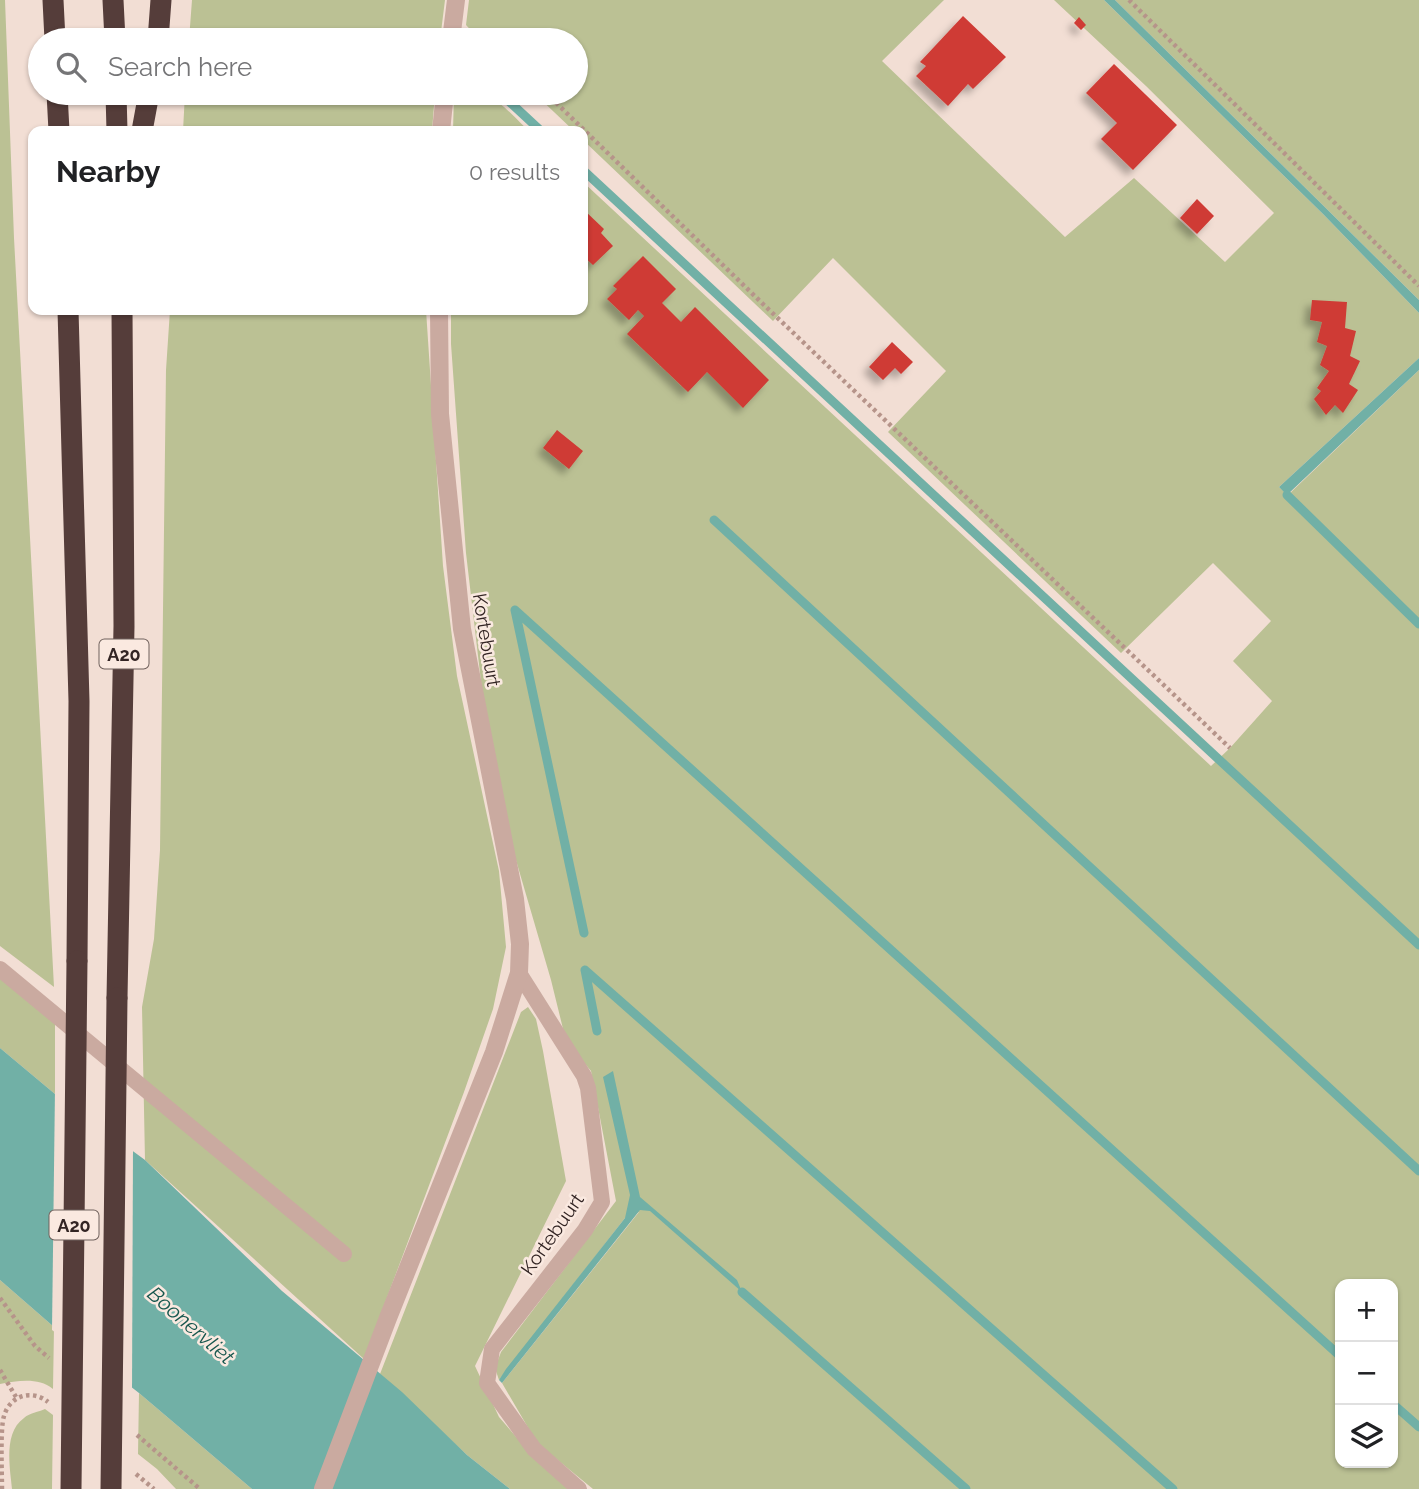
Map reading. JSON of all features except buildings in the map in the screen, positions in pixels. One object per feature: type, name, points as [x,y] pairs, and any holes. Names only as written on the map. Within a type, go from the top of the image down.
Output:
[{"type":"highway","points":[[53,0],[54,28]]},
{"type":"highway","points":[[113,0],[114,28]]},
{"type":"highway","points":[[159,28],[161,0]]},
{"type":"highway","points":[[58,105],[59,126]]},
{"type":"highway","points":[[116,105],[117,126]]},
{"type":"highway","points":[[143,126],[147,105]]},
{"type":"highway","name":"A20","points":[[68,315],[79,701],[71,1489]]},
{"type":"highway","name":"A20","points":[[111,1489],[124,626],[122,315]]},
{"type":"street","points":[[452,28],[456,0]]},
{"type":"street","points":[[442,126],[444,105]]},
{"type":"street","name":"Kortebuurt","points":[[323,1489],[494,1052],[519,973],[520,944],[515,899],[462,629],[440,414],[439,315]]},
{"type":"lane","points":[[0,969],[344,1254]]},
{"type":"lane","name":"Kortebuurt","points":[[519,973],[584,1076],[602,1202],[585,1230],[492,1349],[487,1383],[534,1449],[579,1489]]},
{"type":"path","points":[[1129,0],[1419,286]]},
{"type":"path","points":[[558,105],[580,126]]},
{"type":"path","points":[[588,134],[783,324],[1230,748]]},
{"type":"path","points":[[0,1370],[16,1397],[4,1416],[2,1489]]},
{"type":"green space","points":[[0,0],[5,0],[14,238],[54,987],[0,946]]},
{"type":"green space","points":[[192,0],[445,0],[442,28],[190,28]]},
{"type":"green space","points":[[469,0],[944,0],[882,61],[1065,237],[1134,178],[1225,262],[1274,213],[1146,86],[1054,0],[1104,0],[1323,214],[1419,313],[1419,358],[1279,487],[1288,495],[1419,370],[1419,1489],[593,1489],[537,1443],[502,1383],[639,1212],[625,1218],[499,1380],[495,1368],[501,1352],[616,1201],[591,1071],[566,1041],[504,819],[489,750],[466,553],[451,315],[588,315],[588,187],[1211,766],[1272,701],[1233,661],[1271,621],[1213,563],[1121,653],[888,432],[946,371],[833,258],[773,321],[588,145],[588,126],[569,126],[547,105],[588,105],[588,28],[469,28],[466,25]]},
{"type":"green space","points":[[1115,0],[1419,0],[1419,300]]},
{"type":"green space","points":[[184,105],[434,105],[432,126],[183,126]]},
{"type":"green space","points":[[454,105],[501,105],[524,126],[453,126]]},
{"type":"green space","points":[[170,315],[426,315],[443,566],[457,676],[499,871],[506,947],[493,1009],[364,1359],[145,1160],[142,1007],[154,939],[160,850],[166,370]]},
{"type":"green space","points":[[0,975],[55,1022],[55,1094],[0,1048]]},
{"type":"green space","points":[[528,1007],[536,1019],[543,1051],[566,1181],[475,1366],[499,1417],[530,1453],[569,1489],[510,1489],[467,1455],[380,1374],[521,1012]]},
{"type":"green space","points":[[0,1280],[54,1327],[53,1389],[34,1381],[0,1384]]},
{"type":"green space","points":[[139,1393],[252,1489],[176,1489],[138,1454]]},
{"type":"green space","points":[[45,1409],[53,1415],[52,1489],[12,1489],[9,1451],[13,1432],[26,1416]]},
{"type":"water","points":[[1104,0],[1115,0],[1419,300],[1419,313],[1323,214]]},
{"type":"water","points":[[1419,358],[1419,370],[1287,495],[1279,487]]},
{"type":"water","name":"Boonervliet","points":[[0,1048],[55,1094],[145,1160],[282,1291],[402,1392],[467,1455],[510,1489],[252,1489],[139,1393],[54,1327],[0,1280]]},
{"type":"water","points":[[613,1071],[640,1197],[737,1280],[742,1292],[650,1211],[640,1210],[502,1383],[499,1380],[506,1369],[625,1218],[630,1195],[603,1077]]},
{"type":"pier","points":[[55,1089],[133,1147],[132,1392],[52,1330]]},
{"type":"waterway","points":[[513,105],[536,126]]},
{"type":"waterway","points":[[588,175],[1419,945]]},
{"type":"waterway","points":[[1287,495],[1419,624]]},
{"type":"waterway","points":[[714,520],[1419,1171]]},
{"type":"waterway","points":[[584,933],[515,610],[1335,1351]]},
{"type":"waterway","points":[[585,970],[1173,1489]]},
{"type":"waterway","points":[[585,970],[597,1031]]},
{"type":"waterway","points":[[742,1292],[966,1489]]},
{"type":"waterway","points":[[1394,1405],[1419,1427]]}]
